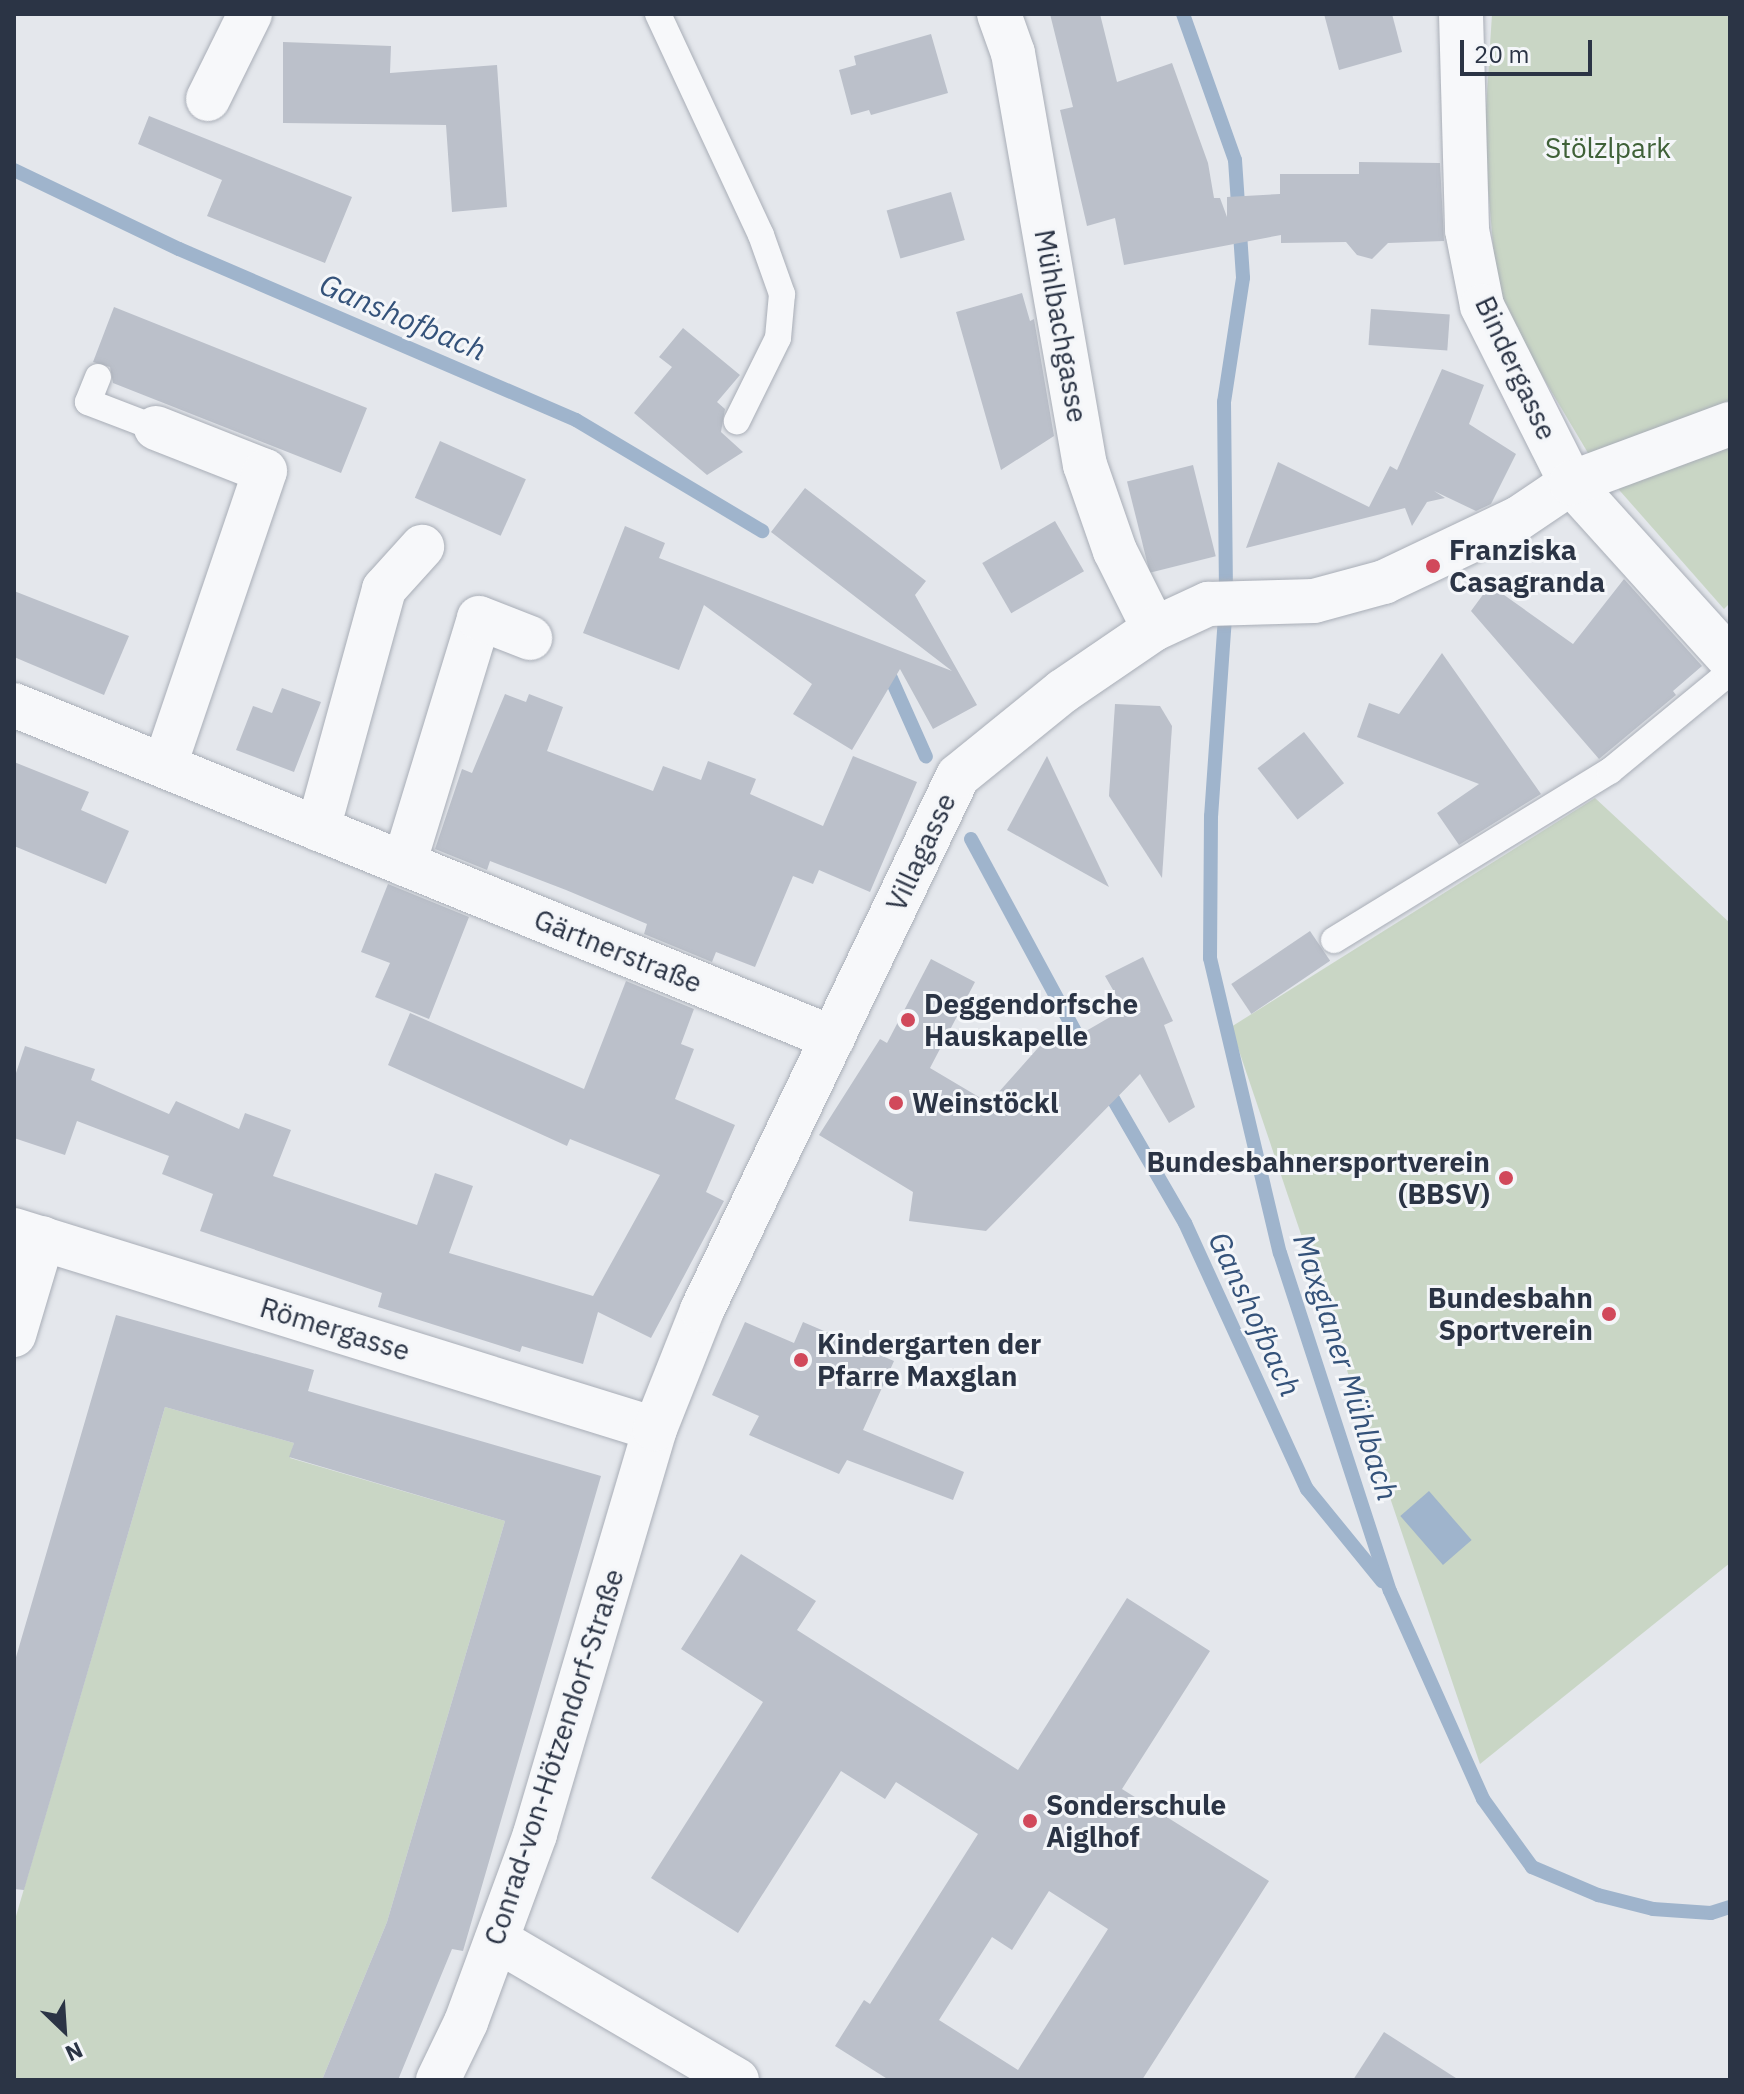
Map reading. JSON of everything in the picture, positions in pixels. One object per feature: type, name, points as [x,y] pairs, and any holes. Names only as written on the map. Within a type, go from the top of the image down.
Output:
[{"type":"street","points":[[208,99],[250,14]]},
{"type":"street","name":"Mühlbachgasse","points":[[999,14],[1013,53],[1085,465],[1115,551],[1154,629]]},
{"type":"street","name":"Bindergasse","points":[[1461,14],[1472,268],[1494,332],[1571,483],[1730,659]]},
{"type":"street","points":[[1571,483],[1730,424]]},
{"type":"street","points":[[156,428],[265,471],[165,765]]},
{"type":"street","name":"Villagasse","points":[[655,1429],[702,1310],[949,793],[1063,691],[1154,629],[1208,604],[1314,601],[1373,586],[1519,518],[1571,483]]},
{"type":"street","points":[[318,829],[384,589],[422,547]]},
{"type":"street","points":[[404,864],[479,618],[530,638]]},
{"type":"street","name":"Gärtnerstraße","points":[[14,705],[833,1038]]},
{"type":"street","points":[[14,1335],[28,1234]]},
{"type":"street","name":"Römergasse","points":[[28,1234],[655,1429]]},
{"type":"street","name":"Conrad-von-Hötzendorf-Straße","points":[[438,2080],[497,1940],[535,1834],[655,1429]]},
{"type":"street","points":[[497,1940],[737,2080]]},
{"type":"lane","points":[[658,14],[761,235],[782,294],[778,338],[737,421]]},
{"type":"lane","points":[[98,377],[88,402],[156,428]]},
{"type":"lane","points":[[1334,940],[1610,771],[1730,672]]},
{"type":"green space","name":"Stölzlpark","points":[[1492,14],[1730,14],[1730,603],[1724,609],[1591,458],[1498,302],[1484,141]]},
{"type":"green space","name":"Bundesbahnersportverein (BBSV)","points":[[1595,798],[1730,923],[1730,1563],[1480,1764],[1231,1027]]},
{"type":"green space","points":[[165,1407],[294,1443],[290,1458],[505,1521],[387,1922],[322,2080],[14,2080],[14,1923]]},
{"type":"water","points":[[1429,1491],[1472,1540],[1443,1565],[1400,1516]]},
{"type":"building","points":[[1050,14],[1100,14],[1117,82],[1172,63],[1208,163],[1214,198],[1220,198],[1227,217],[1227,197],[1280,194],[1280,174],[1359,174],[1359,162],[1440,163],[1444,241],[1388,243],[1372,259],[1357,255],[1346,242],[1281,243],[1281,235],[1124,265],[1115,218],[1087,226],[1060,110],[1073,107]]},
{"type":"building","points":[[1324,14],[1392,14],[1402,52],[1339,70]]},
{"type":"building","points":[[931,34],[948,93],[871,115],[869,110],[851,115],[839,70],[856,65],[854,56]]},
{"type":"building","points":[[283,42],[391,46],[390,73],[497,65],[507,207],[452,212],[446,125],[283,123]]},
{"type":"building","points":[[149,116],[352,197],[325,263],[207,216],[222,180],[138,144]]},
{"type":"building","points":[[951,192],[965,240],[900,259],[887,210]]},
{"type":"building","points":[[1022,293],[1030,321],[1034,319],[1054,436],[1001,470],[956,312]]},
{"type":"building","points":[[114,307],[367,408],[341,473],[113,383],[110,367],[93,362]]},
{"type":"building","points":[[1371,309],[1450,315],[1447,350],[1368,345]]},
{"type":"building","points":[[683,328],[740,375],[717,402],[725,409],[721,432],[743,452],[707,475],[634,413],[672,367],[659,357]]},
{"type":"building","points":[[1442,369],[1484,385],[1469,424],[1516,454],[1491,504],[1476,511],[1434,491],[1445,498],[1427,502],[1412,526],[1405,508],[1246,548],[1278,462],[1369,507],[1390,466],[1397,470]]},
{"type":"building","points":[[440,441],[526,479],[501,536],[415,498]]},
{"type":"building","points":[[1193,465],[1216,556],[1150,573],[1127,481]]},
{"type":"building","points":[[805,488],[926,581],[915,595],[977,705],[933,729],[900,669],[852,750],[793,714],[812,684],[704,605],[679,670],[583,633],[625,526],[665,543],[659,558],[952,671],[771,532]]},
{"type":"building","points":[[1055,521],[1084,571],[1011,613],[982,563]]},
{"type":"building","points":[[1624,579],[1702,666],[1673,691],[1676,695],[1599,759],[1471,611],[1490,585],[1573,644]]},
{"type":"building","points":[[14,591],[129,636],[104,695],[14,657]]},
{"type":"building","points":[[1442,653],[1541,794],[1459,845],[1437,813],[1479,784],[1357,737],[1369,703],[1399,714]]},
{"type":"building","points":[[282,688],[321,702],[294,772],[236,750],[253,706],[272,713]]},
{"type":"building","points":[[505,694],[526,702],[529,694],[563,707],[547,751],[653,791],[663,766],[701,780],[708,761],[756,779],[750,794],[823,826],[853,756],[917,782],[870,892],[819,870],[813,884],[793,876],[755,967],[716,952],[712,962],[644,934],[647,924],[566,890],[490,861],[487,870],[435,849],[462,769],[472,773]]},
{"type":"building","points":[[1115,704],[1160,706],[1172,726],[1162,878],[1109,796]]},
{"type":"building","points":[[1304,732],[1344,783],[1298,820],[1258,768]]},
{"type":"building","points":[[1047,756],[1109,887],[1007,830]]},
{"type":"building","points":[[14,762],[89,792],[81,810],[129,831],[106,884],[14,846]]},
{"type":"building","points":[[388,884],[469,917],[429,1019],[375,997],[390,963],[361,952]]},
{"type":"building","points":[[1310,931],[1330,961],[1251,1014],[1231,984]]},
{"type":"building","points":[[1143,957],[1173,1021],[1164,1025],[1195,1107],[1169,1123],[1140,1074],[986,1231],[909,1221],[913,1192],[819,1135],[880,1039],[887,1043],[931,959],[975,982],[930,1068],[989,1103],[1053,1031],[1086,1031],[1124,1009],[1105,976]]},
{"type":"building","points":[[626,981],[694,1009],[681,1044],[694,1049],[675,1099],[735,1125],[706,1192],[724,1201],[651,1338],[598,1312],[583,1364],[522,1346],[520,1352],[378,1307],[382,1293],[200,1231],[213,1194],[162,1174],[169,1156],[77,1121],[65,1155],[14,1138],[14,1079],[25,1046],[95,1069],[91,1080],[169,1114],[176,1101],[239,1129],[245,1113],[291,1130],[273,1176],[417,1225],[435,1173],[473,1186],[449,1253],[593,1296],[660,1175],[570,1139],[567,1146],[388,1065],[410,1013],[584,1089]]},
{"type":"building","points":[[116,1315],[314,1370],[308,1391],[601,1476],[463,1951],[452,1949],[398,2080],[322,2080],[387,1922],[505,1521],[289,1457],[294,1443],[165,1407],[24,1890],[14,1889],[14,1664]]},
{"type":"building","points":[[745,1322],[794,1343],[803,1322],[894,1361],[863,1430],[964,1472],[953,1500],[847,1460],[839,1474],[749,1435],[759,1416],[712,1395]]},
{"type":"building","name":"Sonderschule Aiglhof","points":[[741,1554],[816,1601],[797,1630],[1018,1770],[1127,1598],[1210,1651],[1122,1789],[1269,1881],[1142,2080],[889,2080],[835,2046],[864,2000],[870,2004],[978,1834],[896,1782],[885,1799],[841,1771],[738,1933],[651,1878],[763,1702],[681,1649]],"holes":[[[1049,1891],[1108,1929],[1018,2070],[939,2020],[992,1937],[1012,1950]]]},
{"type":"building","points":[[1384,2032],[1459,2080],[1353,2080]]},
{"type":"waterway","name":"Maxglaner Mühlbach","points":[[1183,14],[1235,160],[1243,278],[1224,402],[1226,590]]},
{"type":"waterway","name":"Ganshofbach","points":[[14,170],[179,249],[576,420],[762,531]]},
{"type":"waterway","name":"Maxglaner Mühlbach","points":[[1225,617],[1211,816],[1210,958],[1280,1253],[1390,1591],[1483,1799],[1532,1867],[1598,1895],[1653,1909],[1711,1913],[1730,1907]]},
{"type":"waterway","name":"Ganshofbach","points":[[886,667],[926,757]]},
{"type":"waterway","name":"Ganshofbach","points":[[971,839],[1083,1046]]},
{"type":"waterway","name":"Ganshofbach","points":[[1105,1085],[1185,1223],[1307,1489],[1382,1581]]},
{"type":"place","name":"Franziska Casagranda","points":[[1433,566]]},
{"type":"place","name":"Deggendorfsche Hauskapelle","points":[[908,1020]]},
{"type":"place","name":"Weinstöckl","points":[[896,1103]]},
{"type":"place","name":"Bundesbahnersportverein (BBSV)","points":[[1506,1178]]},
{"type":"place","name":"Bundesbahn Sportverein","points":[[1609,1314]]},
{"type":"place","name":"Kindergarten der Pfarre Maxglan","points":[[801,1360]]},
{"type":"place","name":"Sonderschule Aiglhof","points":[[1030,1821]]}]
